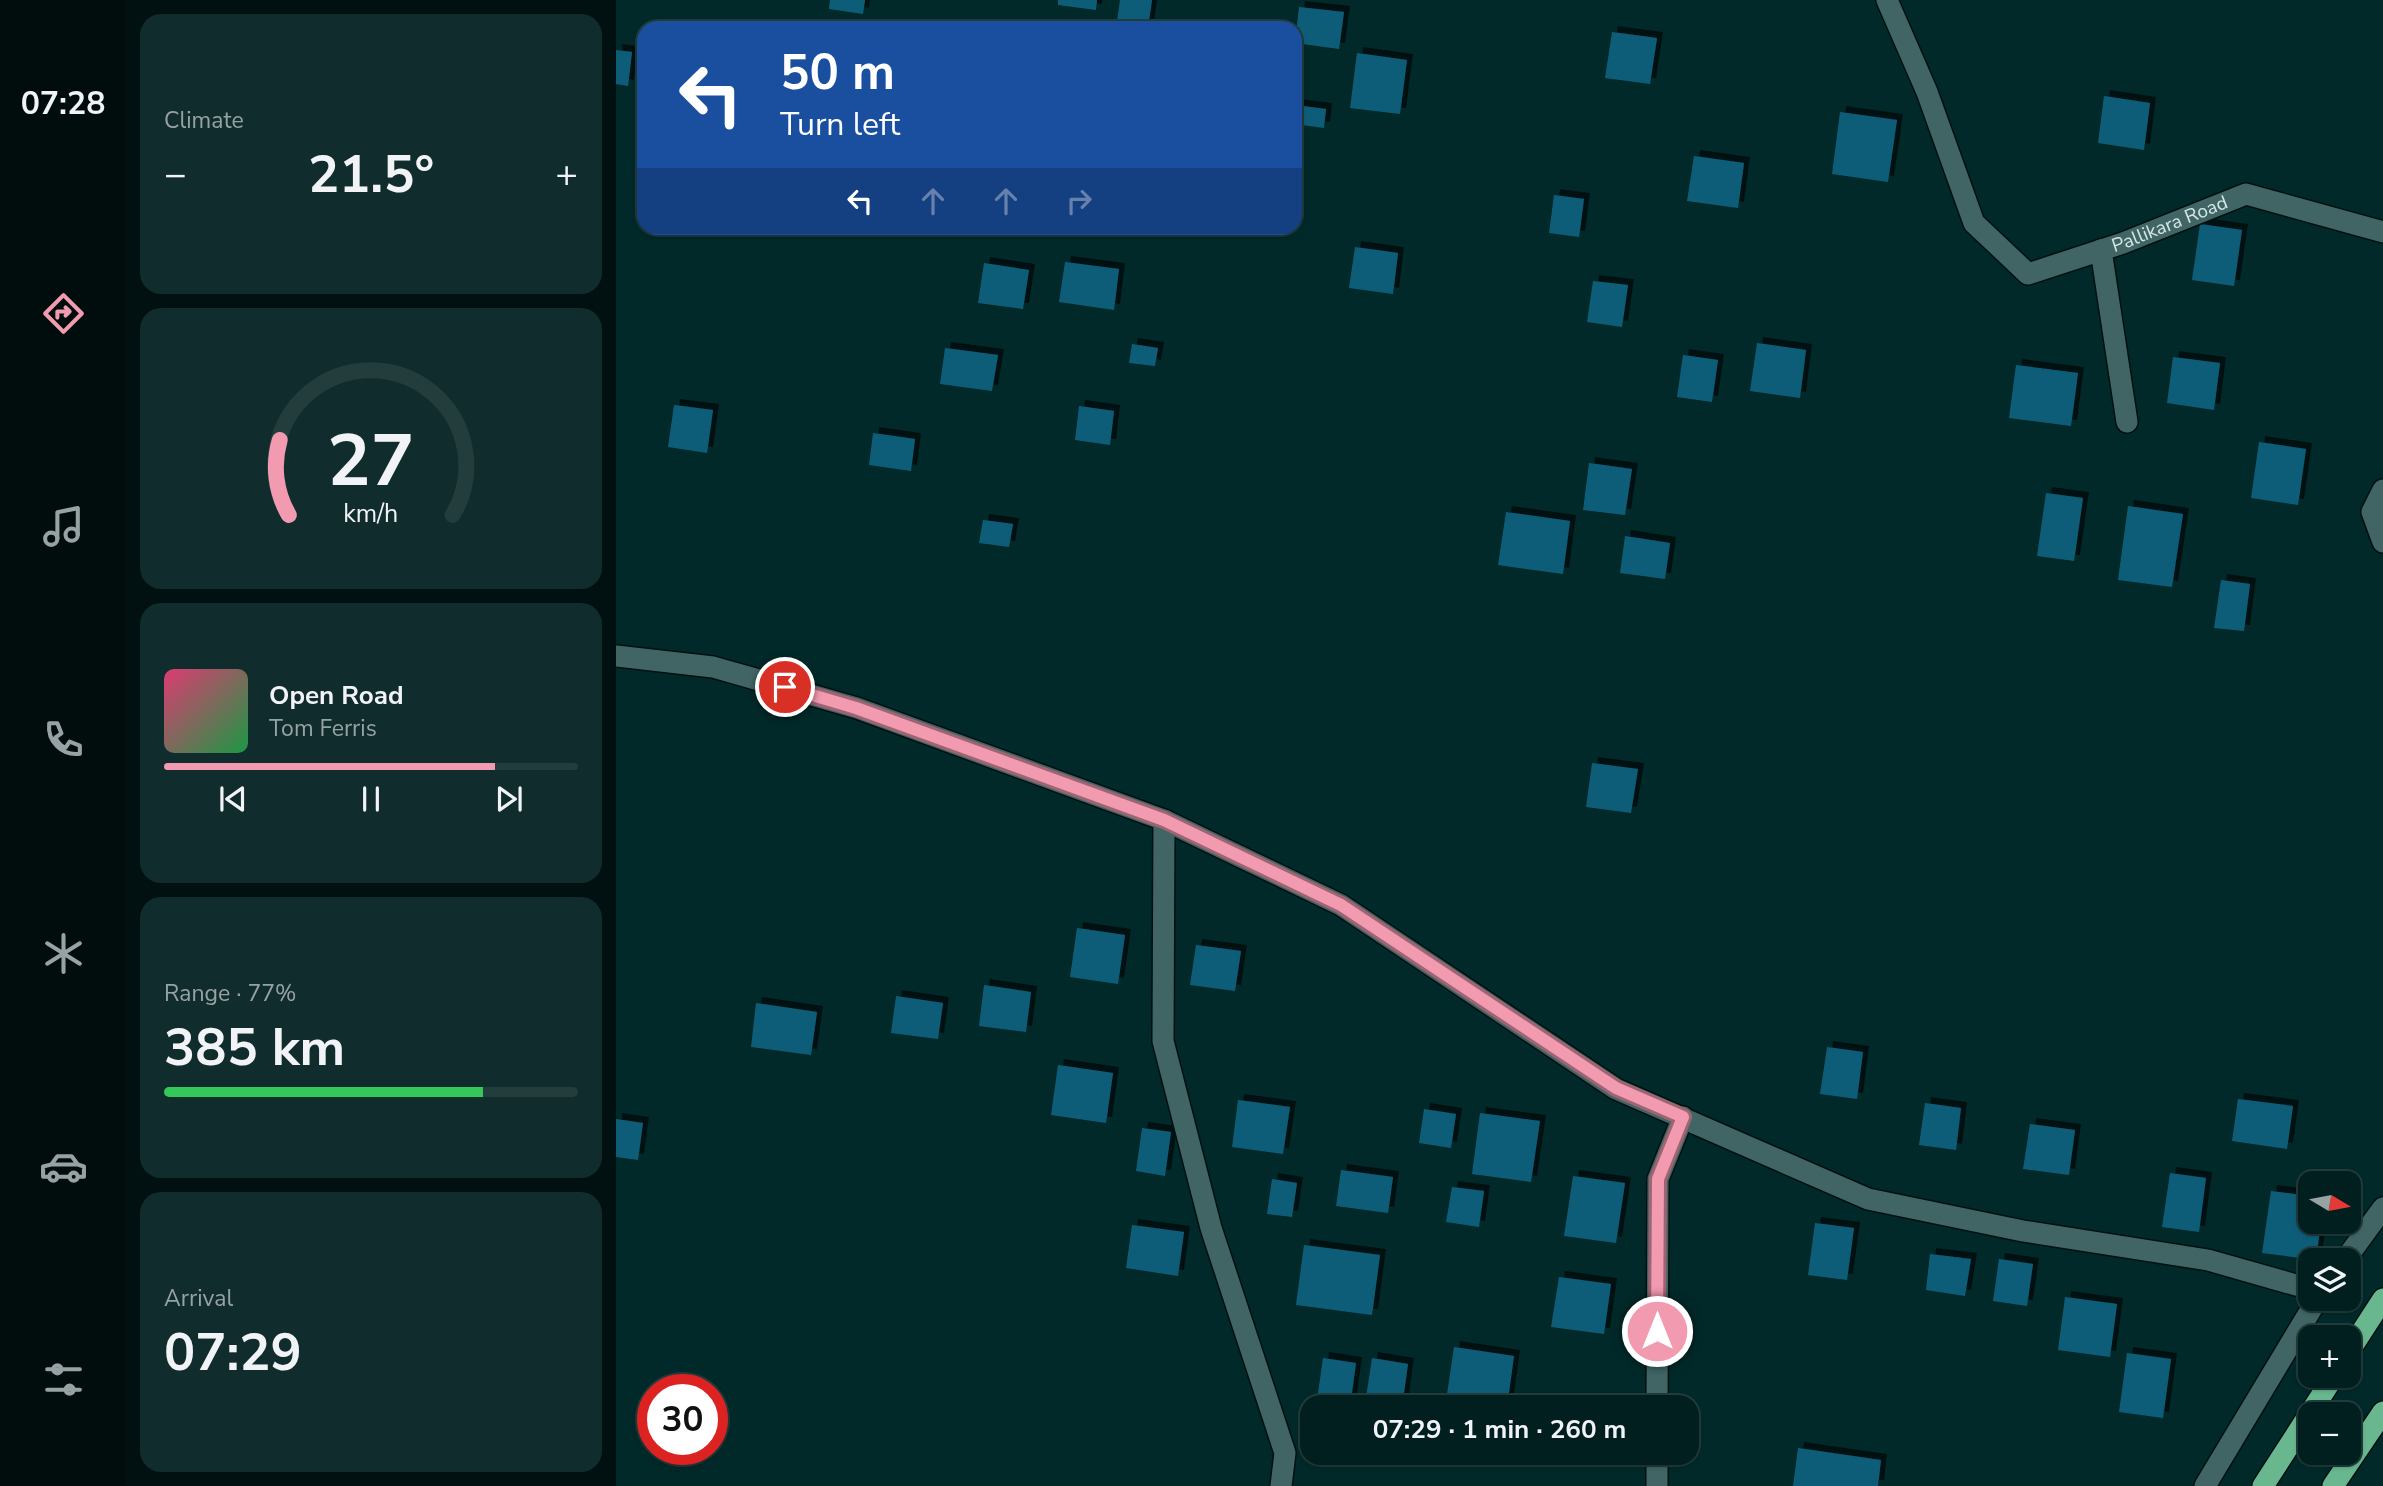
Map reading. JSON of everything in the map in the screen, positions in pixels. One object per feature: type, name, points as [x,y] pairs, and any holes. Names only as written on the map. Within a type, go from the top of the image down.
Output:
[{"type":"highway","points":[[2361,1333],[2383,1299]]},
{"type":"highway","points":[[2263,1486],[2326,1388]]},
{"type":"highway","points":[[2333,1486],[2383,1412]]},
{"type":"street","name":"Pallikara Road","points":[[1887,0],[1927,92],[1973,223],[2028,274],[2101,250],[2246,194],[2383,232]]},
{"type":"street","points":[[2101,250],[2127,422]]},
{"type":"street","points":[[2383,490],[2372,512],[2383,542]]},
{"type":"street","points":[[616,656],[713,667],[856,708],[1164,820],[1341,905],[1616,1088],[1868,1199],[2023,1231],[2208,1259],[2298,1285]]},
{"type":"street","points":[[1164,820],[1163,1041],[1211,1228],[1284,1453],[1281,1486]]},
{"type":"street","points":[[1657,1395],[1658,1179],[1683,1117]]},
{"type":"street","points":[[2354,1248],[2383,1208]]},
{"type":"street","points":[[2205,1486],[2310,1311]]},
{"type":"street","points":[[1657,1465],[1657,1486]]},
{"type":"building","points":[[830,0],[865,0],[863,14],[829,9]]},
{"type":"building","points":[[1058,0],[1097,0],[1096,10],[1058,5]]},
{"type":"building","points":[[1120,0],[1152,0],[1149,21],[1117,21]]},
{"type":"building","points":[[1299,7],[1344,12],[1339,49],[1302,44],[1302,21],[1297,21]]},
{"type":"building","points":[[1612,32],[1657,38],[1650,84],[1605,78]]},
{"type":"building","points":[[616,50],[632,52],[628,86],[616,84]]},
{"type":"building","points":[[1357,53],[1407,60],[1400,114],[1350,108]]},
{"type":"building","points":[[2104,96],[2150,103],[2144,150],[2098,143]]},
{"type":"building","points":[[1302,106],[1326,109],[1324,128],[1302,125]]},
{"type":"building","points":[[1840,112],[1897,120],[1888,182],[1832,174]]},
{"type":"building","points":[[1694,156],[1744,163],[1738,208],[1687,201]]},
{"type":"building","points":[[1554,195],[1584,199],[1579,237],[1549,233]]},
{"type":"building","points":[[2200,224],[2242,230],[2234,286],[2192,280]]},
{"type":"building","points":[[1355,247],[1398,253],[1393,294],[1349,288]]},
{"type":"building","points":[[1065,262],[1119,269],[1114,310],[1059,302]]},
{"type":"building","points":[[984,263],[1029,270],[1023,309],[978,303]]},
{"type":"building","points":[[1593,281],[1628,285],[1622,327],[1587,322]]},
{"type":"building","points":[[1757,343],[1806,350],[1800,398],[1750,391]]},
{"type":"building","points":[[1132,344],[1158,348],[1155,366],[1129,363]]},
{"type":"building","points":[[945,348],[998,355],[992,391],[940,384]]},
{"type":"building","points":[[1683,355],[1718,360],[1712,402],[1677,397]]},
{"type":"building","points":[[2173,357],[2220,363],[2214,410],[2167,403]]},
{"type":"building","points":[[2016,365],[2078,373],[2071,426],[2009,418]]},
{"type":"building","points":[[674,405],[713,410],[707,453],[668,447]]},
{"type":"building","points":[[1079,406],[1114,411],[1110,445],[1075,440]]},
{"type":"building","points":[[873,433],[915,439],[911,471],[869,465]]},
{"type":"building","points":[[2259,442],[2306,449],[2298,505],[2251,498]]},
{"type":"building","points":[[1589,463],[1632,469],[1625,515],[1583,510]]},
{"type":"building","points":[[2046,493],[2083,498],[2074,561],[2037,556]]},
{"type":"building","points":[[2128,506],[2183,514],[2172,587],[2118,580]]},
{"type":"building","points":[[1506,512],[1570,521],[1563,574],[1498,565]]},
{"type":"building","points":[[983,520],[1013,524],[1009,547],[979,543]]},
{"type":"building","points":[[1625,536],[1670,543],[1665,579],[1620,573]]},
{"type":"building","points":[[2221,580],[2250,584],[2244,631],[2214,628]]},
{"type":"building","points":[[1592,763],[1638,769],[1631,813],[1586,807]]},
{"type":"building","points":[[1077,928],[1125,935],[1118,984],[1070,977]]},
{"type":"building","points":[[1196,945],[1241,951],[1235,991],[1190,985]]},
{"type":"building","points":[[984,985],[1031,992],[1026,1032],[979,1026]]},
{"type":"building","points":[[896,996],[943,1003],[938,1039],[891,1033]]},
{"type":"building","points":[[756,1003],[817,1012],[811,1055],[751,1047]]},
{"type":"building","points":[[1827,1047],[1863,1052],[1857,1099],[1820,1094]]},
{"type":"building","points":[[1058,1065],[1113,1073],[1106,1123],[1051,1115]]},
{"type":"building","points":[[2238,1099],[2293,1106],[2287,1149],[2232,1141]]},
{"type":"building","points":[[1238,1100],[1290,1107],[1283,1154],[1232,1147]]},
{"type":"building","points":[[1925,1103],[1961,1108],[1956,1150],[1919,1145]]},
{"type":"building","points":[[1424,1109],[1456,1114],[1451,1148],[1419,1143]]},
{"type":"building","points":[[1480,1113],[1540,1121],[1531,1182],[1472,1174]]},
{"type":"building","points":[[616,1119],[643,1123],[638,1160],[616,1157]]},
{"type":"building","points":[[2030,1124],[2075,1130],[2069,1175],[2023,1169]]},
{"type":"building","points":[[1142,1128],[1171,1132],[1165,1176],[1136,1171]]},
{"type":"building","points":[[1341,1170],[1393,1177],[1388,1213],[1336,1206]]},
{"type":"building","points":[[2170,1173],[2206,1178],[2199,1232],[2162,1227]]},
{"type":"building","points":[[1573,1176],[1625,1183],[1616,1243],[1564,1236]]},
{"type":"building","points":[[1272,1179],[1297,1183],[1292,1217],[1267,1214]]},
{"type":"building","points":[[1452,1187],[1484,1191],[1479,1227],[1446,1222]]},
{"type":"building","points":[[2271,1191],[2298,1194],[2298,1234],[2319,1234],[2318,1248],[2298,1248],[2298,1258],[2262,1253]]},
{"type":"building","points":[[1815,1223],[1854,1228],[1847,1280],[1808,1275]]},
{"type":"building","points":[[1132,1225],[1184,1232],[1178,1276],[1126,1268]]},
{"type":"building","points":[[1304,1245],[1380,1255],[1372,1315],[1296,1305]]},
{"type":"building","points":[[1930,1254],[1971,1259],[1965,1296],[1926,1290]]},
{"type":"building","points":[[1999,1259],[2033,1264],[2027,1306],[1993,1301]]},
{"type":"building","points":[[1559,1277],[1611,1284],[1604,1334],[1551,1327]]},
{"type":"building","points":[[2065,1297],[2117,1304],[2110,1357],[2058,1350]]},
{"type":"building","points":[[1454,1347],[1514,1356],[1509,1395],[1447,1395]]},
{"type":"building","points":[[2127,1353],[2171,1359],[2163,1418],[2119,1412]]},
{"type":"building","points":[[1323,1358],[1356,1363],[1352,1395],[1318,1395]]},
{"type":"building","points":[[1372,1358],[1408,1364],[1404,1395],[1366,1395]]},
{"type":"building","points":[[1798,1448],[1881,1460],[1878,1486],[1793,1486]]},
{"type":"route","points":[[785,687],[856,708],[1164,820],[1341,905],[1616,1088],[1683,1117],[1658,1179],[1657,1331]]}]
